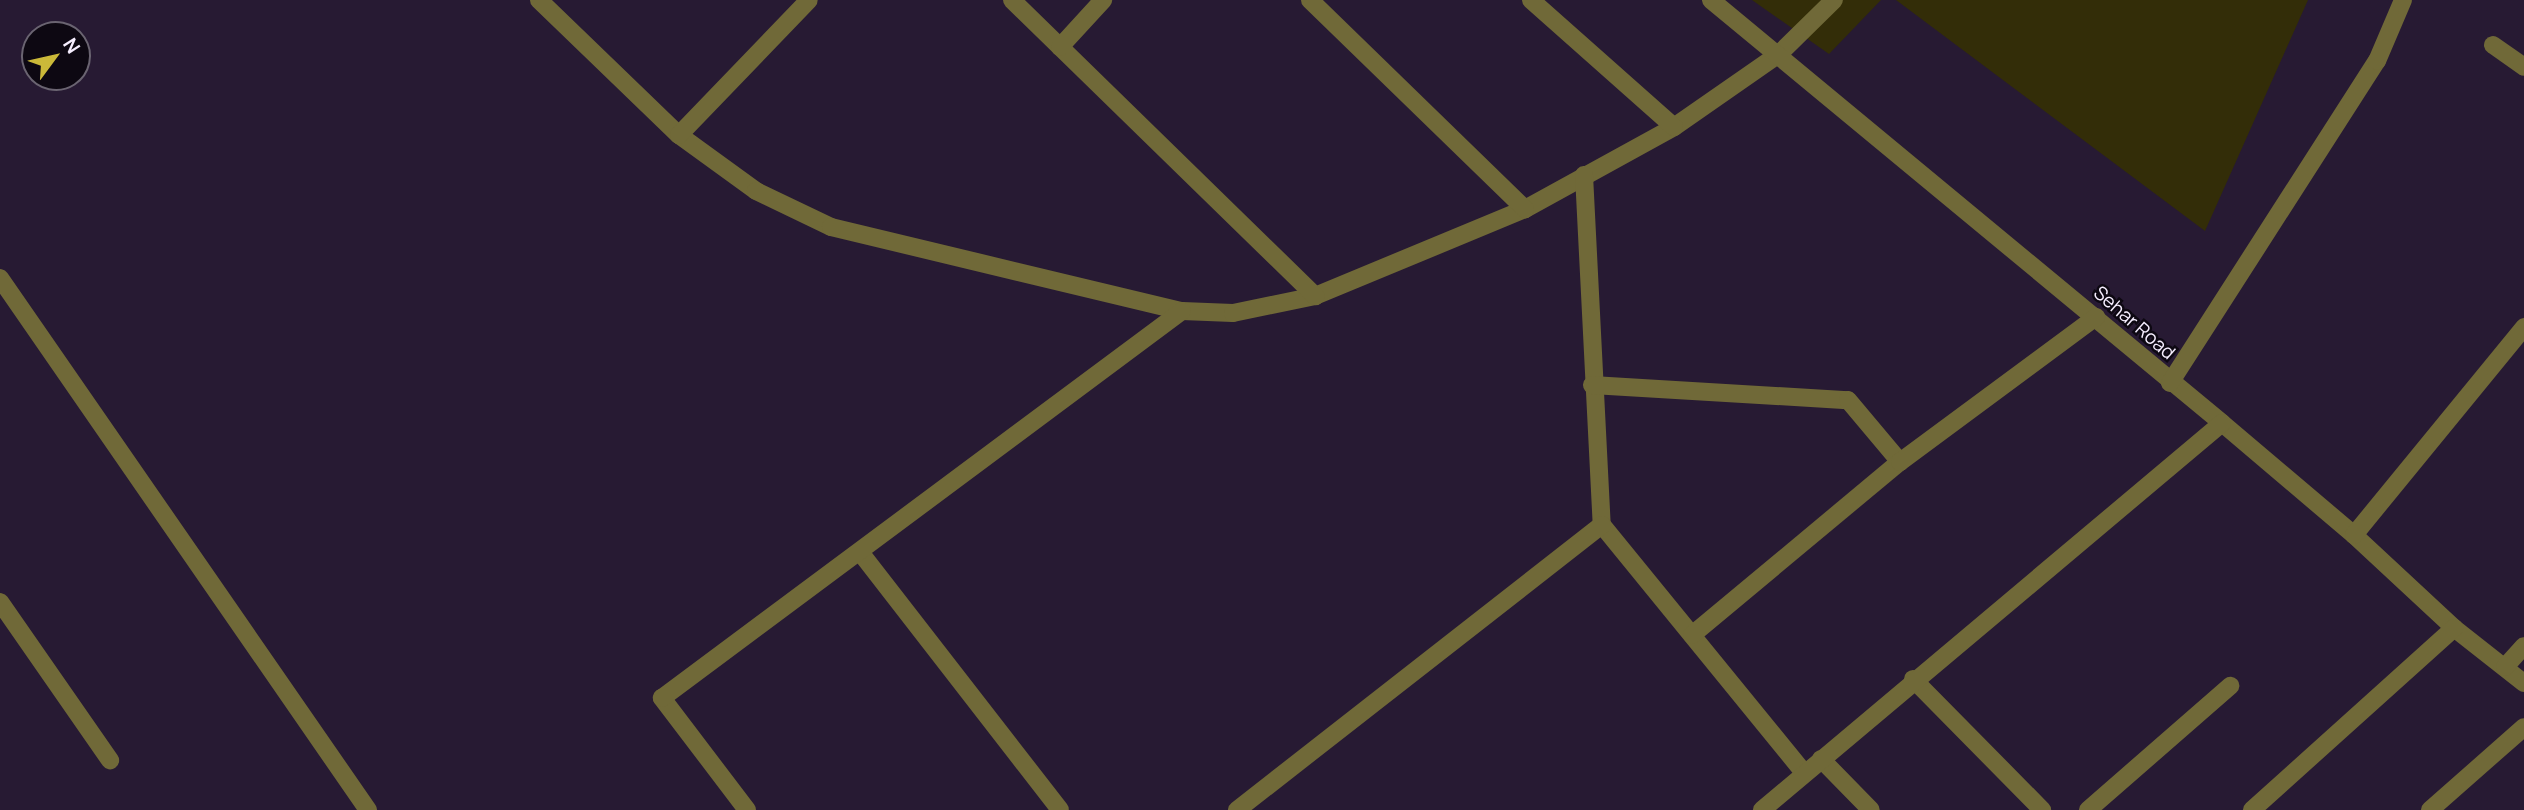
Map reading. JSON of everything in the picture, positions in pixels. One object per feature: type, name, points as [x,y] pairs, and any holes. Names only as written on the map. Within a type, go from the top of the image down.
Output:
[{"type":"street","points":[[539,0],[679,135],[756,191],[831,227],[1182,311],[1233,313],[1315,296],[1525,209],[1674,127],[1779,54],[1834,0]]},
{"type":"street","points":[[679,135],[809,0]]},
{"type":"street","points":[[1012,0],[1315,296]]},
{"type":"street","points":[[1060,47],[1103,0]]},
{"type":"street","points":[[1310,0],[1525,209]]},
{"type":"street","points":[[1531,0],[1674,127]]},
{"type":"street","name":"Sehar Road","points":[[1711,0],[2096,317],[2170,383],[2222,423],[2354,535],[2455,628],[2524,683]]},
{"type":"street","points":[[2170,383],[2376,61],[2403,0]]},
{"type":"street","points":[[2493,45],[2524,67]]},
{"type":"street","points":[[1584,175],[1592,385],[1602,526],[1804,774]]},
{"type":"street","points":[[0,278],[368,810]]},
{"type":"street","points":[[747,810],[662,698],[1182,311]]},
{"type":"street","points":[[1692,635],[1900,462],[2096,317]]},
{"type":"street","points":[[2354,535],[2524,327]]},
{"type":"street","points":[[1592,385],[1848,400],[1900,462]]},
{"type":"street","points":[[1762,810],[1913,679],[2222,423]]},
{"type":"street","points":[[1237,810],[1602,526]]},
{"type":"street","points":[[860,552],[1060,810]]},
{"type":"street","points":[[0,602],[110,761]]},
{"type":"street","points":[[2252,810],[2455,628]]},
{"type":"street","points":[[2505,667],[2524,646]]},
{"type":"street","points":[[1913,679],[2042,810]]},
{"type":"street","points":[[2088,810],[2230,686]]},
{"type":"street","points":[[2430,810],[2524,727]]},
{"type":"street","points":[[1821,759],[1871,810]]},
{"type":"shaded area","points":[[1752,0],[1881,0],[1829,54]]},
{"type":"shaded area","points":[[1896,0],[2308,0],[2205,231]]}]
